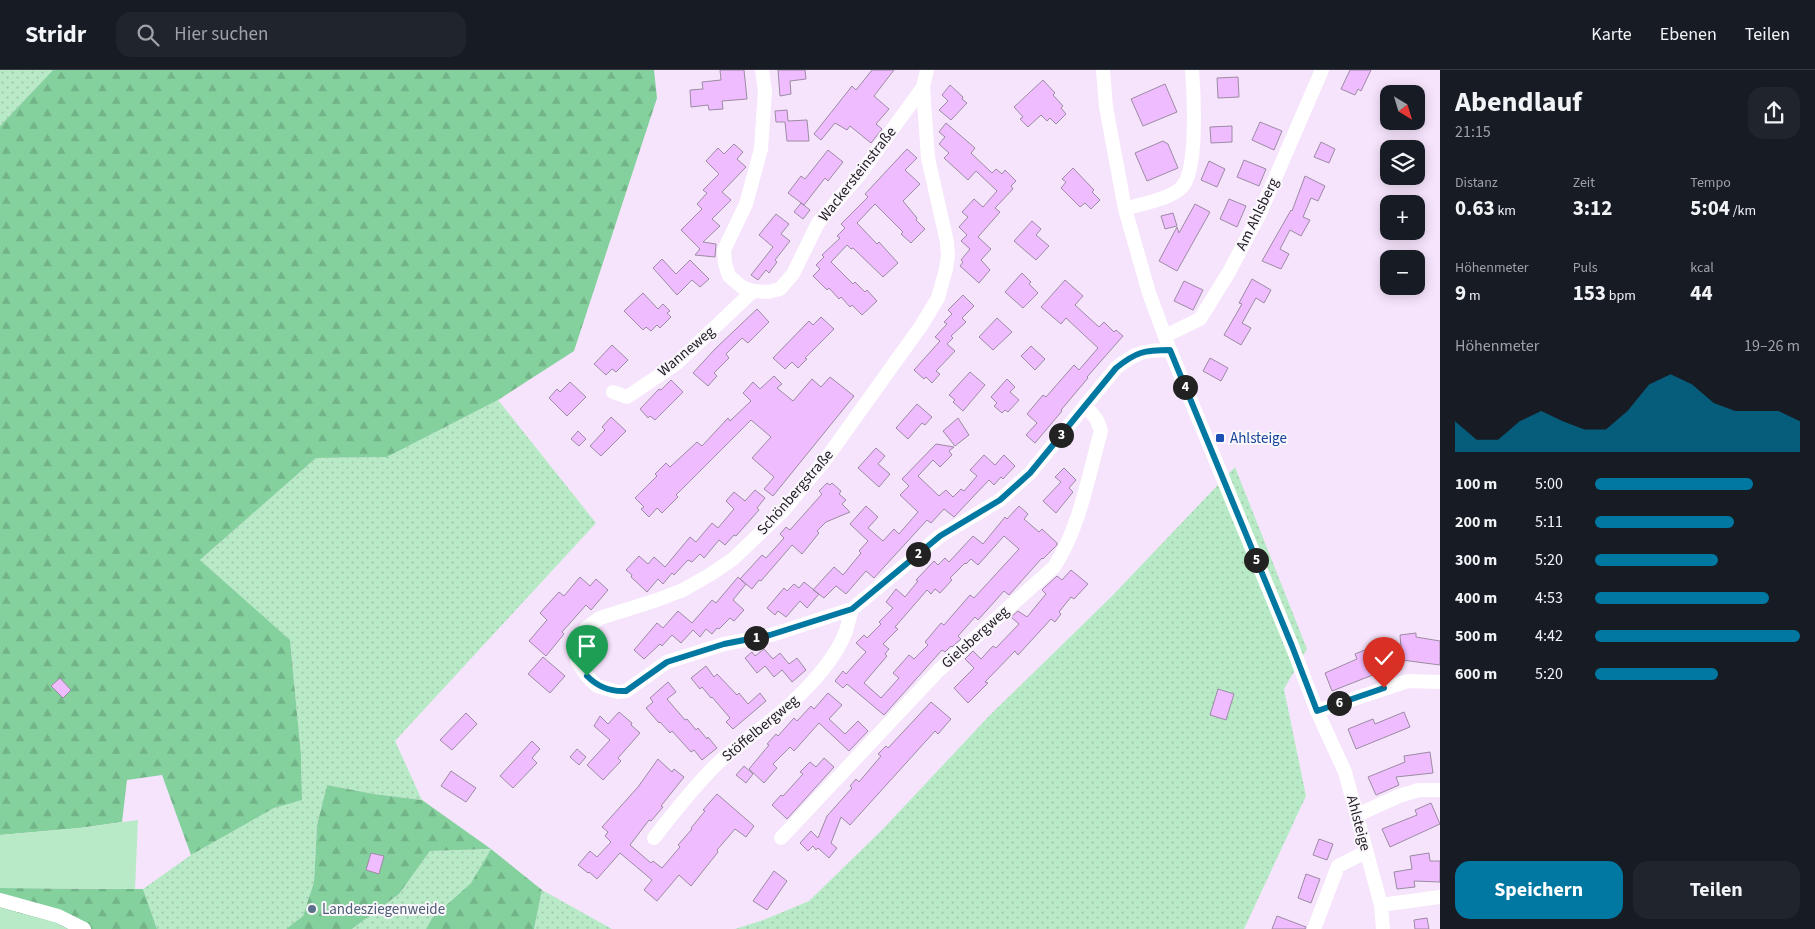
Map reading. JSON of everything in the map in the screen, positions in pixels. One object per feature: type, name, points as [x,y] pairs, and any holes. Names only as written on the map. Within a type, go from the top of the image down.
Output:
[{"type":"street","points":[[752,290],[742,287],[729,276],[725,264],[724,250],[746,204],[761,149],[765,91],[762,70]]},
{"type":"street","name":"Schönbergstraße","points":[[927,70],[923,87],[928,158],[947,242],[948,256],[938,298],[921,326],[825,460],[783,511],[756,537],[733,558],[711,574],[683,590],[600,618],[585,629],[580,642],[577,661],[587,676],[597,686],[618,692],[626,691],[667,662],[724,644],[770,635],[852,609],[940,536],[1000,500],[1030,473],[1116,368],[1131,356],[1168,343]]},
{"type":"street","name":"Ahlsteige","points":[[1104,70],[1106,107],[1125,209],[1149,293],[1317,711],[1345,772],[1381,905],[1383,929]]},
{"type":"street","points":[[1125,209],[1172,195],[1182,188],[1187,178],[1192,144],[1194,107],[1192,70]]},
{"type":"street","name":"Am Ahlsberg","points":[[1168,343],[1200,319],[1229,272],[1260,213],[1322,70]]},
{"type":"street","name":"Wackersteinstraße","points":[[752,290],[768,292],[780,289],[793,274],[818,222],[860,174],[923,87]]},
{"type":"street","name":"Wanneweg","points":[[613,392],[628,397],[676,364],[752,290]]},
{"type":"street","name":"Gielsbergweg","points":[[781,838],[938,671],[1054,567],[1072,535],[1101,431],[1097,420],[1086,406]]},
{"type":"street","name":"Stöffelbergweg","points":[[654,838],[681,804],[718,763],[802,693],[818,674],[846,633],[852,609]]},
{"type":"street","points":[[1317,711],[1408,681],[1440,682]]},
{"type":"street","points":[[1357,815],[1419,790],[1440,790]]},
{"type":"street","points":[[1314,929],[1338,866],[1366,852]]},
{"type":"street","points":[[1381,905],[1440,897]]},
{"type":"street","points":[[0,900],[58,916],[84,929]]},
{"type":"green space","points":[[0,70],[53,70],[0,126]]},
{"type":"green space","points":[[53,70],[654,70],[657,98],[574,351],[498,400],[387,457],[316,458],[200,560],[290,640],[301,755],[302,800],[274,808],[191,855],[162,775],[127,780],[122,822],[80,828],[0,835],[0,126]]},
{"type":"green space","points":[[498,400],[596,523],[395,741],[422,800],[374,794],[327,785],[317,825],[314,882],[303,916],[286,929],[157,929],[143,889],[191,855],[274,808],[302,799],[301,755],[290,641],[200,560],[316,458],[387,457]]},
{"type":"green space","points":[[1235,467],[1307,649],[1284,689],[1306,796],[1244,929],[735,929],[766,919],[809,901],[882,830],[990,715],[1112,596]]},
{"type":"green space","points":[[327,785],[374,794],[422,800],[491,849],[430,851],[399,894],[352,929],[286,929],[303,916],[314,882],[317,825]]},
{"type":"green space","points":[[138,820],[135,889],[0,888],[0,835],[80,828]]},
{"type":"green space","points":[[491,849],[471,883],[432,918],[426,929],[352,929],[399,894],[430,851]]},
{"type":"green space","points":[[491,849],[542,890],[534,929],[426,929],[432,918],[471,883]]},
{"type":"green space","points":[[0,888],[143,889],[157,929],[67,929],[55,923],[0,908]]},
{"type":"green space","points":[[542,890],[612,929],[534,929]]},
{"type":"green space","points":[[0,908],[55,923],[67,929],[0,929]]},
{"type":"building","points":[[720,70],[744,70],[747,99],[722,101],[723,109],[709,110],[708,105],[691,107],[690,90],[703,89],[702,82],[721,80]]},
{"type":"building","points":[[778,70],[805,70],[806,79],[790,81],[791,94],[780,96]]},
{"type":"building","points":[[872,70],[894,70],[874,96],[889,109],[876,124],[882,129],[871,143],[850,126],[847,130],[835,123],[821,140],[814,134],[852,86],[856,90]]},
{"type":"building","points":[[1350,70],[1371,70],[1361,91],[1358,89],[1355,95],[1341,89]]},
{"type":"building","points":[[1238,77],[1239,97],[1218,98],[1217,78]]},
{"type":"building","points":[[1043,80],[1055,93],[1053,95],[1063,106],[1061,108],[1066,114],[1056,124],[1050,118],[1047,121],[1041,115],[1028,127],[1020,119],[1023,117],[1014,107]]},
{"type":"building","points":[[1165,84],[1177,112],[1143,126],[1131,99]]},
{"type":"building","points":[[950,85],[967,103],[951,120],[939,110],[948,101],[942,95]]},
{"type":"building","points":[[787,110],[788,121],[807,120],[809,141],[787,141],[785,122],[776,122],[775,111]]},
{"type":"building","points":[[1260,122],[1282,131],[1274,150],[1252,140]]},
{"type":"building","points":[[946,123],[975,148],[971,153],[992,173],[996,169],[1002,174],[1005,170],[1016,181],[1011,186],[1013,189],[995,208],[1000,212],[978,237],[991,249],[981,260],[990,270],[979,283],[960,266],[963,262],[961,260],[970,249],[961,241],[967,235],[959,227],[968,217],[962,212],[974,199],[983,207],[997,191],[976,171],[968,180],[944,158],[949,153],[939,144],[945,137],[939,132]]},
{"type":"building","points":[[1232,126],[1232,142],[1211,143],[1210,127]]},
{"type":"building","points":[[1163,141],[1168,144],[1178,168],[1147,181],[1135,153]]},
{"type":"building","points":[[1321,142],[1335,149],[1329,163],[1314,157]]},
{"type":"building","points":[[734,144],[743,152],[737,159],[746,167],[722,192],[731,200],[712,219],[720,226],[703,242],[716,244],[715,257],[695,255],[700,249],[681,230],[702,209],[697,204],[707,193],[703,190],[719,174],[706,161],[718,148],[724,154]]},
{"type":"building","points":[[907,149],[917,158],[905,170],[920,184],[903,201],[917,218],[916,220],[925,229],[911,243],[901,234],[903,232],[875,204],[857,223],[877,244],[879,242],[898,263],[883,277],[853,248],[851,249],[847,245],[831,262],[853,284],[855,282],[865,292],[867,290],[877,301],[862,315],[852,305],[850,307],[841,297],[839,299],[829,288],[827,290],[813,276],[820,269],[816,265],[824,257],[822,255],[840,238],[837,236],[845,228],[841,224],[868,197],[865,194]]},
{"type":"building","points":[[828,150],[843,162],[828,181],[825,178],[804,205],[788,193],[801,176],[805,179]]},
{"type":"building","points":[[1244,160],[1266,169],[1259,186],[1237,177]]},
{"type":"building","points":[[1209,161],[1225,169],[1217,187],[1201,180]]},
{"type":"building","points":[[1073,168],[1094,190],[1092,192],[1100,200],[1091,209],[1085,203],[1080,207],[1061,188],[1066,182],[1062,179]]},
{"type":"building","points":[[1305,176],[1325,186],[1318,201],[1311,198],[1303,217],[1310,220],[1301,236],[1290,230],[1280,249],[1289,254],[1281,269],[1262,261],[1292,211]]},
{"type":"building","points":[[1229,199],[1246,206],[1237,227],[1220,219]]},
{"type":"building","points":[[801,203],[810,210],[803,219],[794,212]]},
{"type":"building","points":[[1195,204],[1210,212],[1177,271],[1159,261],[1177,227],[1179,233]]},
{"type":"building","points":[[1173,213],[1177,226],[1165,229],[1161,216]]},
{"type":"building","points":[[776,214],[789,224],[781,234],[790,241],[775,260],[777,262],[769,273],[766,270],[758,280],[751,275],[773,247],[759,235]]},
{"type":"building","points":[[1032,221],[1041,229],[1036,235],[1049,246],[1036,260],[1014,241]]},
{"type":"building","points":[[662,259],[676,274],[690,260],[709,279],[700,287],[692,280],[677,295],[653,268]]},
{"type":"building","points":[[1022,273],[1038,293],[1023,308],[1005,292]]},
{"type":"building","points":[[1252,279],[1271,290],[1264,303],[1256,298],[1242,323],[1251,328],[1241,345],[1224,335],[1242,304],[1239,303]]},
{"type":"building","points":[[1065,280],[1083,296],[1075,305],[1099,327],[1104,322],[1114,332],[1116,330],[1123,336],[1087,377],[1035,443],[1026,435],[1037,423],[1027,414],[1043,395],[1046,397],[1074,365],[1079,370],[1098,348],[1066,318],[1061,324],[1041,307]]},
{"type":"building","points":[[1184,281],[1203,290],[1193,310],[1174,301]]},
{"type":"building","points":[[643,293],[658,309],[663,304],[670,311],[667,313],[671,317],[660,328],[657,325],[651,331],[646,327],[643,330],[624,311]]},
{"type":"building","points":[[963,295],[974,306],[962,318],[966,322],[951,336],[953,338],[947,344],[955,351],[936,371],[940,374],[932,383],[914,370],[940,341],[935,337],[947,324],[944,322],[952,314],[948,310]]},
{"type":"building","points":[[757,309],[769,322],[748,343],[742,338],[726,354],[729,358],[714,373],[717,376],[708,386],[693,373]]},
{"type":"building","points":[[821,317],[834,329],[805,358],[807,359],[798,368],[792,362],[785,369],[773,358],[809,321],[813,325]]},
{"type":"building","points":[[997,318],[1012,332],[993,350],[979,337]]},
{"type":"building","points":[[612,345],[628,360],[616,372],[612,369],[606,375],[594,364]]},
{"type":"building","points":[[1031,346],[1045,359],[1035,370],[1021,356]]},
{"type":"building","points":[[1210,358],[1228,368],[1221,381],[1203,371]]},
{"type":"building","points":[[970,372],[985,385],[963,411],[953,402],[955,400],[949,395]]},
{"type":"building","points":[[774,376],[782,384],[777,388],[793,401],[812,379],[821,387],[830,377],[854,396],[773,496],[764,489],[774,477],[752,458],[771,437],[751,420],[676,495],[678,497],[662,513],[657,508],[649,517],[641,509],[644,507],[635,498],[657,476],[655,474],[666,463],[670,467],[697,442],[702,446],[728,418],[730,421],[751,401],[743,393],[753,382],[760,389]]},
{"type":"building","points":[[1007,379],[1015,387],[1010,392],[1019,400],[1008,412],[1005,410],[1002,413],[994,406],[997,403],[991,397]]},
{"type":"building","points":[[671,380],[683,392],[655,420],[650,416],[648,418],[640,409],[659,389],[661,390]]},
{"type":"building","points":[[570,382],[586,397],[567,416],[549,398],[557,389],[560,392]]},
{"type":"building","points":[[917,404],[932,417],[925,425],[922,423],[908,439],[896,428]]},
{"type":"building","points":[[611,417],[626,431],[601,456],[590,446],[605,430],[602,427]]},
{"type":"building","points":[[958,418],[969,435],[955,446],[943,431]]},
{"type":"building","points":[[578,431],[586,439],[579,446],[571,439]]},
{"type":"building","points":[[936,444],[954,447],[949,451],[952,455],[940,467],[933,460],[918,476],[939,496],[946,490],[953,497],[961,489],[964,491],[977,476],[970,470],[984,455],[995,465],[1004,455],[1015,466],[1003,479],[1001,477],[994,485],[989,480],[954,517],[944,509],[931,523],[927,520],[874,578],[866,571],[846,594],[836,586],[824,598],[813,590],[834,567],[843,575],[861,553],[859,551],[868,541],[850,524],[866,506],[878,517],[868,528],[883,541],[894,529],[899,534],[918,512],[900,495],[909,486],[902,479]]},
{"type":"building","points":[[876,448],[885,456],[878,464],[890,474],[879,487],[858,468]]},
{"type":"building","points":[[1064,468],[1076,480],[1069,488],[1073,492],[1056,513],[1043,501],[1061,482],[1055,477]]},
{"type":"building","points":[[827,483],[830,485],[832,483],[841,491],[839,494],[846,500],[842,504],[850,512],[826,522],[817,531],[819,533],[802,554],[792,545],[752,589],[740,579],[762,555],[766,558],[784,538],[780,534],[786,527],[790,530],[822,494],[819,491]]},
{"type":"building","points":[[755,490],[765,498],[757,508],[759,510],[736,536],[734,535],[725,545],[719,540],[704,558],[700,554],[692,562],[688,560],[674,575],[672,573],[663,584],[658,579],[647,592],[626,570],[639,556],[648,564],[654,557],[665,567],[690,537],[696,542],[712,523],[718,528],[734,509],[726,501],[734,492],[745,501]]},
{"type":"building","points":[[1019,506],[1028,514],[1024,519],[1039,532],[1042,529],[1057,545],[1042,558],[1009,595],[1004,591],[978,620],[975,617],[958,636],[961,639],[945,652],[942,650],[884,715],[847,684],[843,688],[835,681],[843,671],[846,674],[866,652],[856,643],[864,635],[867,638],[893,608],[886,602],[896,589],[905,597],[918,581],[916,580],[934,561],[938,565],[945,558],[949,562],[973,536],[983,544],[1005,517],[1007,519]],"holes":[[[1004,536],[1019,549],[974,598],[970,595],[944,625],[941,623],[925,642],[928,645],[914,659],[909,655],[893,673],[899,678],[881,698],[864,683],[887,656],[885,654],[889,649],[883,644],[898,629],[895,627],[927,590],[931,594],[935,589],[940,593],[952,580],[950,578],[965,563],[971,559],[978,565]]]},
{"type":"building","points":[[1071,570],[1088,584],[1074,599],[1071,597],[1059,612],[1061,614],[1055,622],[1051,619],[1018,655],[1015,651],[968,703],[954,688],[974,668],[965,659],[973,651],[981,659],[993,646],[996,648],[1019,624],[1011,617],[1018,611],[1027,617],[1046,594],[1042,590],[1057,576],[1062,580]]},
{"type":"building","points":[[580,577],[590,586],[596,579],[608,590],[591,610],[586,605],[562,632],[564,634],[546,656],[529,641],[547,620],[540,613],[559,592],[564,596]]},
{"type":"building","points":[[738,577],[746,584],[733,600],[744,610],[734,621],[730,618],[712,634],[706,629],[700,637],[693,630],[681,643],[672,635],[662,646],[660,644],[644,659],[634,650],[657,623],[663,628],[678,611],[692,623],[712,600],[716,603]]},
{"type":"building","points":[[804,582],[819,594],[807,608],[800,601],[786,617],[778,611],[775,615],[767,608],[784,588],[787,591],[794,584],[799,588]]},
{"type":"building","points":[[1416,633],[1416,637],[1440,641],[1440,665],[1402,660],[1400,635]]},
{"type":"building","points":[[1384,642],[1393,667],[1332,691],[1325,673],[1357,659],[1355,654]]},
{"type":"building","points":[[764,649],[773,659],[780,653],[789,664],[797,658],[806,670],[792,682],[782,670],[774,677],[765,666],[757,673],[745,658],[752,652],[755,656]]},
{"type":"building","points":[[543,657],[565,676],[550,693],[528,674]]},
{"type":"building","points":[[706,666],[714,677],[717,674],[737,695],[739,693],[748,704],[760,693],[766,701],[733,729],[726,722],[730,718],[712,697],[702,687],[700,689],[691,678]]},
{"type":"building","points":[[60,678],[71,690],[63,698],[51,686]]},
{"type":"building","points":[[668,682],[676,692],[667,699],[685,720],[687,719],[696,730],[698,728],[717,748],[702,760],[694,750],[691,752],[672,731],[670,733],[659,723],[646,708],[653,702],[650,698]]},
{"type":"building","points":[[1218,689],[1234,694],[1226,720],[1210,715]]},
{"type":"building","points":[[828,693],[842,705],[829,719],[845,734],[858,721],[868,731],[849,751],[819,723],[794,751],[790,747],[773,764],[777,768],[764,783],[749,769],[776,734],[778,736],[794,718],[797,721],[811,706],[814,709]]},
{"type":"building","points":[[931,702],[951,719],[938,734],[935,731],[850,825],[841,817],[831,843],[837,848],[829,858],[813,846],[808,851],[800,843],[811,831],[818,838],[827,816],[852,788],[850,786],[856,779],[859,782],[881,756],[878,754],[886,746],[888,748]]},
{"type":"building","points":[[619,712],[640,733],[618,758],[621,761],[603,780],[587,765],[610,740],[594,726],[600,716],[608,724]]},
{"type":"building","points":[[1404,712],[1410,727],[1356,749],[1348,729],[1373,719],[1375,724]]},
{"type":"building","points":[[466,713],[477,724],[452,750],[440,740]]},
{"type":"building","points":[[532,741],[540,749],[532,758],[537,763],[513,788],[500,776]]},
{"type":"building","points":[[577,749],[586,757],[579,765],[570,757]]},
{"type":"building","points":[[1430,752],[1433,773],[1396,777],[1399,785],[1376,795],[1368,777],[1405,762],[1404,756]]},
{"type":"building","points":[[824,758],[834,767],[787,819],[772,805],[803,774],[800,772],[810,762],[816,767]]},
{"type":"building","points":[[658,759],[672,772],[674,769],[684,777],[661,806],[663,807],[651,821],[649,820],[630,845],[651,863],[653,861],[662,868],[680,847],[678,845],[717,794],[754,826],[746,837],[735,829],[691,886],[679,875],[657,901],[644,890],[652,880],[620,853],[597,879],[578,865],[590,851],[597,857],[611,842],[605,836],[608,832],[602,827],[638,787]]},
{"type":"building","points":[[744,766],[753,774],[746,783],[736,775]]},
{"type":"building","points":[[451,771],[476,788],[466,802],[441,786]]},
{"type":"building","points":[[1431,803],[1440,824],[1390,847],[1382,829],[1417,815],[1415,810]]},
{"type":"building","points":[[1319,839],[1333,844],[1327,860],[1313,855]]},
{"type":"building","points":[[371,853],[384,856],[379,874],[366,870]]},
{"type":"building","points":[[1429,853],[1430,861],[1440,861],[1440,882],[1414,881],[1415,887],[1397,889],[1394,872],[1412,869],[1410,856]]},
{"type":"building","points":[[774,871],[787,881],[767,910],[753,901]]},
{"type":"building","points":[[1306,874],[1320,879],[1311,903],[1298,898]]},
{"type":"building","points":[[1277,916],[1306,927],[1305,929],[1272,929]]},
{"type":"building","points":[[1427,918],[1429,929],[1415,929],[1414,920]]},
{"type":"place","name":"Ahlsteige","points":[[1220,438]]},
{"type":"place","name":"Landesziegenweide","points":[[312,909]]},
{"type":"route","points":[[587,676],[597,686],[618,692],[626,691],[667,662],[724,644],[770,635],[852,609],[940,536],[982,512],[1016,486],[1030,473],[1116,368],[1131,356],[1148,350],[1170,350],[1317,711],[1384,688]]}]
